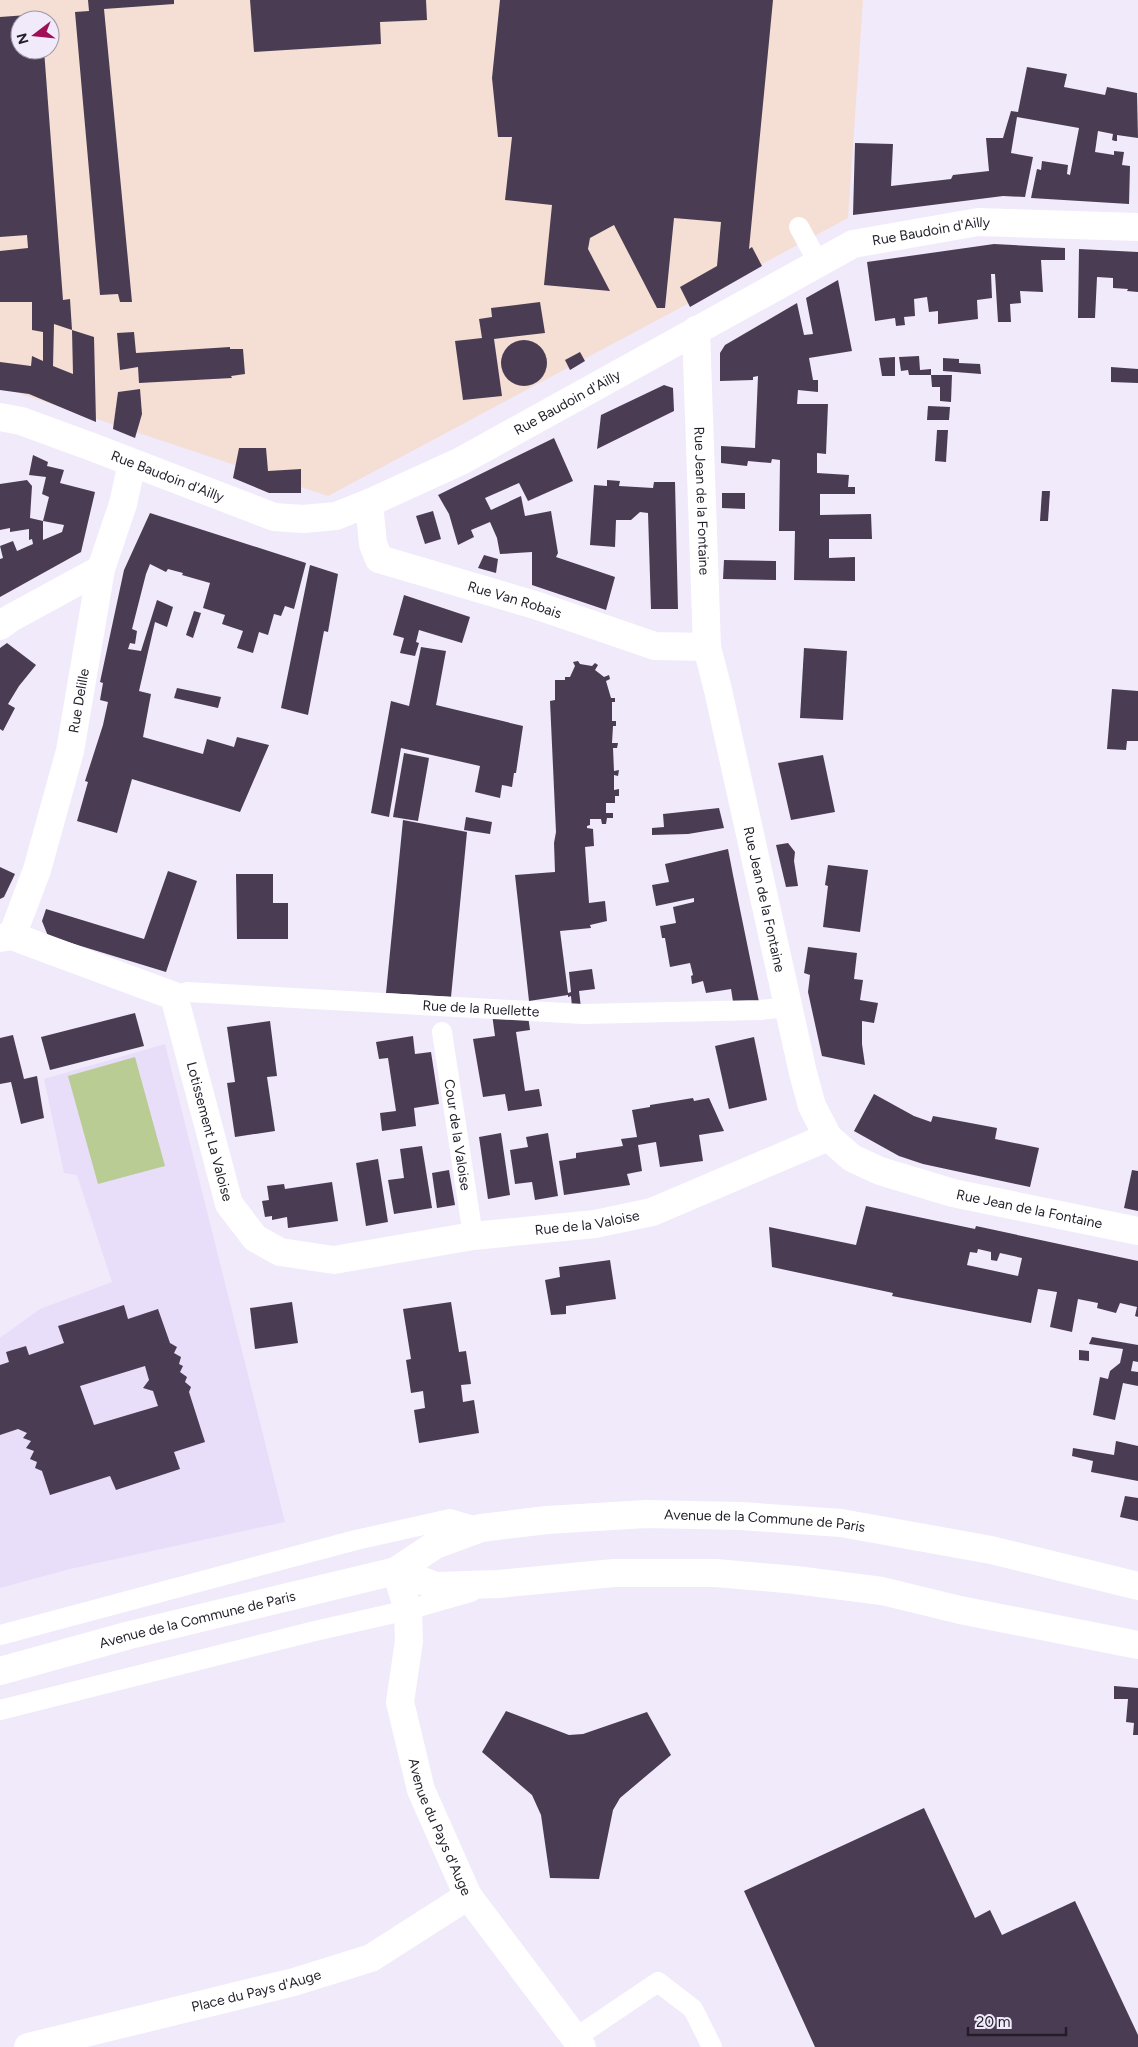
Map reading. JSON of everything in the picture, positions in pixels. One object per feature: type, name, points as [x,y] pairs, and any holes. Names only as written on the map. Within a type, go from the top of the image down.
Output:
[{"type":"street","name":"Rue Baudoin d'Ailly","points":[[0,417],[21,421],[274,516],[303,519],[336,516],[370,503],[462,461],[853,244],[978,222],[1138,227]]},
{"type":"street","name":"Rue Jean de la Fontaine","points":[[696,330],[707,647],[812,1106],[828,1136],[852,1158],[880,1171],[953,1193],[1138,1231]]},
{"type":"street","name":"Rue Delille","points":[[132,463],[123,504],[102,569],[70,751],[37,870],[6,937],[174,996]]},
{"type":"street","name":"Rue Van Robais","points":[[370,503],[373,544],[379,559],[538,606],[655,646],[707,647]]},
{"type":"street","points":[[0,626],[11,618],[102,569]]},
{"type":"street","name":"Lotissement La Valoise","points":[[174,996],[229,1204],[255,1238],[280,1252],[334,1260]]},
{"type":"street","name":"Rue de la Valoise","points":[[334,1260],[473,1236],[595,1224],[652,1212],[828,1136]]},
{"type":"street","name":"Avenue de la Commune de Paris","points":[[0,1671],[130,1635],[396,1571],[435,1545],[481,1528],[547,1520],[646,1514],[741,1516],[841,1523],[992,1550],[1138,1586]]},
{"type":"street","points":[[396,1571],[436,1586],[498,1584],[614,1573],[716,1572],[788,1579],[882,1591],[960,1610],[1138,1645]]},
{"type":"street","name":"Avenue du Pays d'Auge","points":[[396,1571],[408,1610],[409,1641],[400,1702],[421,1790],[468,1896],[579,2043]]},
{"type":"street","name":"Place du Pays d'Auge","points":[[28,2047],[294,1982],[371,1958],[468,1896]]},
{"type":"lane","points":[[799,227],[819,264]]},
{"type":"lane","name":"Rue de la Ruellette","points":[[174,996],[187,992],[583,1014],[760,1010],[788,1007]]},
{"type":"lane","name":"Cour de la Valoise","points":[[442,1032],[473,1236]]},
{"type":"lane","points":[[0,1635],[356,1540],[450,1520],[481,1528]]},
{"type":"lane","points":[[0,1710],[315,1631],[408,1610],[498,1584]]},
{"type":"lane","points":[[579,2043],[658,1982],[693,2009],[712,2047]]},
{"type":"shaded area","points":[[0,0],[863,0],[848,218],[328,496],[0,387]]},
{"type":"shaded area","points":[[165,1044],[285,1522],[70,1569],[0,1588],[0,1338],[40,1309],[112,1282],[77,1175],[64,1173],[44,1079]]},
{"type":"green space","points":[[135,1057],[165,1166],[98,1184],[68,1076]]},
{"type":"building","points":[[88,0],[174,0],[174,4],[104,9],[132,302],[120,302],[118,294],[100,295],[75,12],[89,11]]},
{"type":"building","points":[[250,0],[426,0],[427,20],[380,22],[381,44],[254,52]]},
{"type":"building","points":[[500,0],[773,0],[749,249],[752,247],[762,266],[690,307],[680,287],[717,266],[721,222],[674,218],[665,308],[657,308],[614,225],[590,238],[588,249],[610,291],[544,285],[552,205],[505,200],[512,137],[498,137],[492,78]]},
{"type":"building","points":[[10,16],[10,60],[45,60],[63,300],[70,299],[72,330],[94,337],[96,422],[29,394],[0,390],[0,362],[31,366],[32,356],[43,361],[43,332],[32,330],[32,302],[0,302],[0,251],[28,248],[27,235],[0,237],[0,17]],"holes":[[[54,324],[72,330],[73,374],[53,366]]]},
{"type":"building","points":[[1027,67],[1067,74],[1064,87],[1105,95],[1107,87],[1137,93],[1138,138],[1117,135],[1117,141],[1115,141],[1112,140],[1113,134],[1098,131],[1095,152],[1114,155],[1114,151],[1124,152],[1122,165],[1130,166],[1129,204],[1031,198],[1037,169],[1041,170],[1042,161],[1068,165],[1067,174],[1070,175],[1079,128],[1017,117],[1011,153],[1033,157],[1025,197],[1003,196],[853,215],[855,143],[893,144],[891,186],[951,179],[953,175],[989,171],[986,138],[1003,138],[1011,111],[1018,112]]},
{"type":"building","points":[[994,244],[1065,248],[1065,260],[1041,260],[1043,292],[1020,291],[1021,303],[1010,304],[1011,322],[998,322],[995,274],[991,274],[992,298],[977,300],[978,319],[938,324],[938,311],[929,312],[927,297],[914,299],[915,316],[904,317],[905,325],[896,326],[895,318],[875,321],[867,262]]},
{"type":"building","points":[[1079,249],[1138,252],[1138,292],[1113,288],[1113,278],[1097,277],[1095,318],[1078,318]]},
{"type":"building","points":[[838,280],[852,351],[809,358],[813,380],[818,380],[818,392],[798,390],[797,404],[828,404],[826,454],[817,453],[817,473],[849,475],[848,487],[855,487],[855,494],[820,494],[820,515],[871,514],[872,539],[829,539],[829,558],[855,557],[855,581],[794,580],[795,531],[779,531],[780,460],[772,459],[771,463],[748,461],[747,466],[721,463],[721,446],[755,448],[758,376],[753,377],[753,380],[720,381],[720,353],[725,345],[797,303],[804,335],[813,334],[806,298]]},
{"type":"building","points":[[540,302],[545,333],[494,339],[502,396],[463,400],[455,341],[482,338],[479,319],[492,317],[491,308]]},
{"type":"building","points":[[134,332],[136,353],[230,347],[230,349],[243,349],[245,374],[231,376],[232,378],[139,383],[138,367],[120,370],[117,333]]},
{"type":"building","points":[[524,340],[537,344],[543,350],[547,363],[543,376],[537,382],[524,386],[511,382],[505,376],[501,363],[505,350],[511,344]]},
{"type":"building","points":[[580,352],[585,361],[570,370],[565,360]]},
{"type":"building","points":[[919,356],[920,370],[931,369],[931,375],[909,375],[908,370],[901,371],[899,357]]},
{"type":"building","points":[[895,357],[895,376],[882,376],[879,358]]},
{"type":"building","points":[[943,358],[959,359],[959,363],[980,364],[981,374],[943,371]]},
{"type":"building","points":[[1111,367],[1138,369],[1138,383],[1111,382]]},
{"type":"building","points":[[931,375],[952,375],[951,402],[940,401],[940,387],[932,387]]},
{"type":"building","points":[[664,385],[673,388],[674,411],[597,449],[601,415]]},
{"type":"building","points":[[140,389],[142,414],[135,438],[113,429],[118,392]]},
{"type":"building","points":[[928,406],[950,407],[949,420],[927,420]]},
{"type":"building","points":[[937,430],[948,430],[946,462],[935,461]]},
{"type":"building","points":[[554,438],[573,481],[528,501],[519,483],[485,498],[491,510],[521,496],[525,516],[551,511],[558,553],[556,557],[615,577],[606,610],[532,585],[532,552],[500,554],[497,538],[490,522],[471,530],[474,537],[458,545],[449,514],[438,495]]},
{"type":"building","points":[[239,448],[266,448],[268,471],[301,469],[301,493],[269,493],[233,478]]},
{"type":"building","points":[[33,455],[48,462],[47,466],[64,470],[60,483],[95,492],[81,552],[0,597],[0,559],[3,558],[0,546],[13,541],[17,551],[33,544],[32,539],[29,540],[29,529],[10,532],[10,528],[0,530],[0,484],[27,480],[32,486],[30,518],[43,521],[49,497],[42,494],[46,477],[29,475]],"holes":[[[43,521],[64,525],[62,532],[43,540]]]},
{"type":"building","points":[[607,480],[620,481],[619,486],[653,488],[654,482],[675,482],[678,609],[651,609],[648,513],[640,512],[631,520],[616,520],[615,547],[590,545],[594,485],[607,486]]},
{"type":"building","points":[[1042,491],[1050,491],[1048,521],[1040,521]]},
{"type":"building","points":[[722,493],[745,493],[745,509],[722,508]]},
{"type":"building","points":[[433,511],[441,539],[425,544],[416,516]]},
{"type":"building","points":[[150,513],[306,563],[294,609],[285,606],[281,616],[274,614],[268,635],[259,632],[253,653],[237,648],[243,631],[222,624],[225,615],[203,608],[210,583],[168,569],[166,572],[150,564],[132,629],[137,631],[135,644],[130,643],[128,649],[141,651],[157,600],[173,607],[167,627],[155,622],[139,691],[151,694],[143,737],[203,754],[207,739],[234,747],[237,737],[269,745],[240,812],[132,779],[117,833],[77,821],[88,782],[85,781],[103,725],[108,702],[100,700],[103,683],[100,682],[124,570]]},
{"type":"building","points":[[484,555],[498,559],[496,573],[478,568]]},
{"type":"building","points":[[724,560],[776,561],[776,580],[723,579]]},
{"type":"building","points":[[310,565],[338,574],[328,632],[324,631],[308,715],[281,708]]},
{"type":"building","points":[[404,595],[470,617],[462,643],[419,630],[416,642],[419,643],[415,656],[400,653],[404,638],[393,635]]},
{"type":"building","points":[[194,611],[201,613],[193,638],[186,635]]},
{"type":"building","points":[[7,643],[36,665],[19,686],[8,704],[15,708],[3,731],[0,729],[0,648]]},
{"type":"building","points":[[421,647],[446,651],[436,705],[523,726],[512,787],[502,785],[500,798],[475,792],[480,766],[401,748],[389,817],[371,813],[391,701],[409,706]]},
{"type":"building","points":[[804,648],[847,651],[843,720],[800,718]]},
{"type":"building","points":[[578,661],[580,664],[592,666],[595,663],[598,665],[595,670],[604,677],[609,675],[610,679],[606,681],[611,698],[615,698],[615,702],[612,702],[612,721],[616,721],[616,726],[613,726],[612,743],[618,743],[617,748],[613,748],[614,771],[619,770],[618,776],[614,775],[614,790],[619,789],[619,796],[615,796],[615,803],[606,803],[606,813],[613,813],[613,818],[607,818],[606,824],[602,824],[601,819],[590,819],[590,825],[587,828],[593,829],[594,846],[585,847],[589,903],[605,901],[607,921],[590,925],[591,928],[560,931],[568,993],[571,992],[569,972],[592,969],[595,989],[579,991],[581,1008],[572,1007],[571,996],[568,997],[568,995],[529,1001],[515,875],[555,872],[554,843],[556,832],[550,701],[555,700],[555,680],[565,680],[565,677],[570,677],[575,666],[573,662]]},
{"type":"building","points":[[177,688],[221,697],[218,708],[174,698]]},
{"type":"building","points":[[1112,689],[1138,691],[1138,741],[1127,741],[1126,750],[1107,749]]},
{"type":"building","points":[[404,753],[429,758],[418,821],[393,817]]},
{"type":"building","points":[[823,755],[835,812],[791,820],[778,763]]},
{"type":"building","points":[[719,808],[724,828],[688,834],[652,835],[652,828],[664,827],[663,814]]},
{"type":"building","points":[[466,817],[492,822],[490,834],[464,830]]},
{"type":"building","points":[[403,820],[467,832],[451,997],[386,993]]},
{"type":"building","points":[[788,843],[795,852],[794,861],[798,886],[786,887],[776,845]]},
{"type":"building","points":[[728,849],[760,1007],[734,1008],[731,989],[706,993],[703,981],[692,984],[691,976],[693,975],[690,963],[670,967],[665,938],[662,938],[660,926],[676,923],[673,907],[694,902],[694,898],[656,906],[652,885],[669,882],[665,864]]},
{"type":"building","points":[[828,865],[868,870],[860,932],[823,927],[828,886],[825,885]]},
{"type":"building","points":[[0,867],[15,874],[4,897],[0,899]]},
{"type":"building","points":[[168,871],[197,881],[166,972],[48,936],[42,921],[46,909],[144,939]]},
{"type":"building","points":[[236,874],[273,874],[273,903],[288,903],[288,939],[237,939]]},
{"type":"building","points":[[808,947],[857,953],[854,979],[863,980],[860,1000],[878,1003],[874,1023],[862,1021],[862,1044],[865,1065],[822,1056],[808,992],[810,975],[804,973]]},
{"type":"building","points":[[135,1013],[144,1046],[50,1070],[41,1037]]},
{"type":"building","points":[[492,1014],[528,1016],[530,1030],[516,1032],[525,1091],[539,1089],[542,1106],[508,1111],[505,1094],[483,1097],[473,1039],[495,1036]]},
{"type":"building","points":[[270,1021],[277,1076],[267,1077],[275,1131],[235,1137],[227,1083],[235,1082],[227,1027]]},
{"type":"building","points":[[13,1035],[24,1079],[37,1076],[44,1118],[21,1124],[11,1082],[0,1084],[0,1038]]},
{"type":"building","points":[[413,1036],[415,1054],[431,1052],[439,1104],[414,1108],[416,1126],[382,1131],[380,1113],[396,1111],[388,1058],[379,1059],[376,1042]]},
{"type":"building","points":[[754,1037],[767,1100],[729,1109],[715,1046]]},
{"type":"building","points":[[874,1094],[914,1116],[931,1122],[933,1116],[997,1128],[995,1139],[1039,1148],[1030,1187],[923,1164],[899,1156],[854,1131]]},
{"type":"building","points":[[693,1098],[694,1101],[709,1098],[724,1131],[699,1135],[703,1161],[660,1167],[656,1142],[638,1145],[642,1171],[627,1174],[630,1185],[564,1195],[559,1161],[576,1158],[576,1153],[623,1146],[621,1139],[637,1137],[632,1110]]},
{"type":"building","points":[[501,1133],[510,1195],[488,1199],[479,1137]]},
{"type":"building","points":[[548,1133],[558,1196],[535,1200],[532,1182],[515,1184],[510,1150],[528,1147],[526,1137]]},
{"type":"building","points":[[422,1146],[432,1208],[394,1214],[388,1180],[404,1178],[400,1149]]},
{"type":"building","points":[[378,1159],[388,1222],[366,1226],[356,1163]]},
{"type":"building","points":[[449,1170],[455,1205],[437,1208],[432,1173]]},
{"type":"building","points":[[1132,1170],[1138,1171],[1138,1211],[1124,1208]]},
{"type":"building","points":[[332,1182],[338,1221],[288,1228],[287,1217],[272,1220],[272,1216],[265,1217],[262,1201],[269,1200],[267,1186],[284,1184],[285,1189]]},
{"type":"building","points":[[866,1206],[975,1229],[976,1226],[1138,1261],[1138,1317],[1135,1316],[1137,1307],[1120,1303],[1116,1313],[1097,1308],[1098,1303],[1078,1299],[1072,1332],[1050,1327],[1057,1292],[1038,1289],[1031,1323],[892,1296],[893,1293],[772,1267],[769,1227],[856,1245]],"holes":[[[978,1249],[991,1252],[991,1260],[997,1261],[1000,1253],[1022,1258],[1018,1276],[967,1265],[970,1252],[977,1253]]]},
{"type":"building","points":[[610,1260],[616,1299],[566,1306],[566,1314],[551,1315],[545,1280],[560,1277],[559,1267]]},
{"type":"building","points":[[292,1302],[298,1343],[255,1349],[250,1308]]},
{"type":"building","points":[[451,1302],[459,1352],[466,1351],[471,1384],[461,1385],[463,1402],[474,1400],[479,1433],[419,1443],[414,1410],[425,1408],[423,1391],[411,1393],[406,1360],[411,1359],[403,1309]]},
{"type":"building","points":[[124,1305],[128,1319],[158,1309],[170,1343],[177,1347],[174,1353],[181,1357],[179,1364],[183,1366],[180,1372],[187,1377],[185,1382],[191,1387],[189,1392],[205,1442],[174,1452],[180,1469],[116,1490],[110,1476],[50,1495],[42,1471],[35,1468],[37,1462],[30,1459],[34,1451],[26,1448],[31,1441],[23,1438],[27,1433],[18,1429],[0,1435],[0,1365],[9,1362],[6,1352],[26,1346],[29,1355],[64,1343],[58,1326]],"holes":[[[145,1366],[149,1380],[143,1388],[153,1391],[158,1406],[94,1425],[80,1386]]]},
{"type":"building","points":[[1092,1337],[1138,1345],[1138,1362],[1133,1361],[1131,1371],[1138,1372],[1138,1386],[1123,1383],[1115,1420],[1093,1415],[1100,1377],[1108,1379],[1110,1371],[1120,1363],[1123,1349],[1089,1344]]},
{"type":"building","points":[[1079,1350],[1089,1351],[1089,1361],[1079,1360]]},
{"type":"building","points":[[1116,1441],[1138,1446],[1138,1481],[1091,1472],[1093,1461],[1072,1456],[1073,1448],[1114,1455]]},
{"type":"building","points":[[1125,1496],[1138,1498],[1138,1521],[1120,1517]]},
{"type":"building","points":[[1114,1686],[1138,1688],[1138,1735],[1133,1735],[1134,1723],[1126,1722],[1128,1699],[1114,1699]]},
{"type":"building","points":[[506,1711],[569,1735],[583,1734],[647,1712],[671,1755],[620,1798],[613,1810],[599,1879],[550,1878],[541,1815],[532,1795],[482,1752]]},
{"type":"building","points":[[924,1808],[975,1918],[990,1910],[1002,1935],[1075,1901],[1138,2035],[1138,2047],[815,2047],[744,1891]]}]
